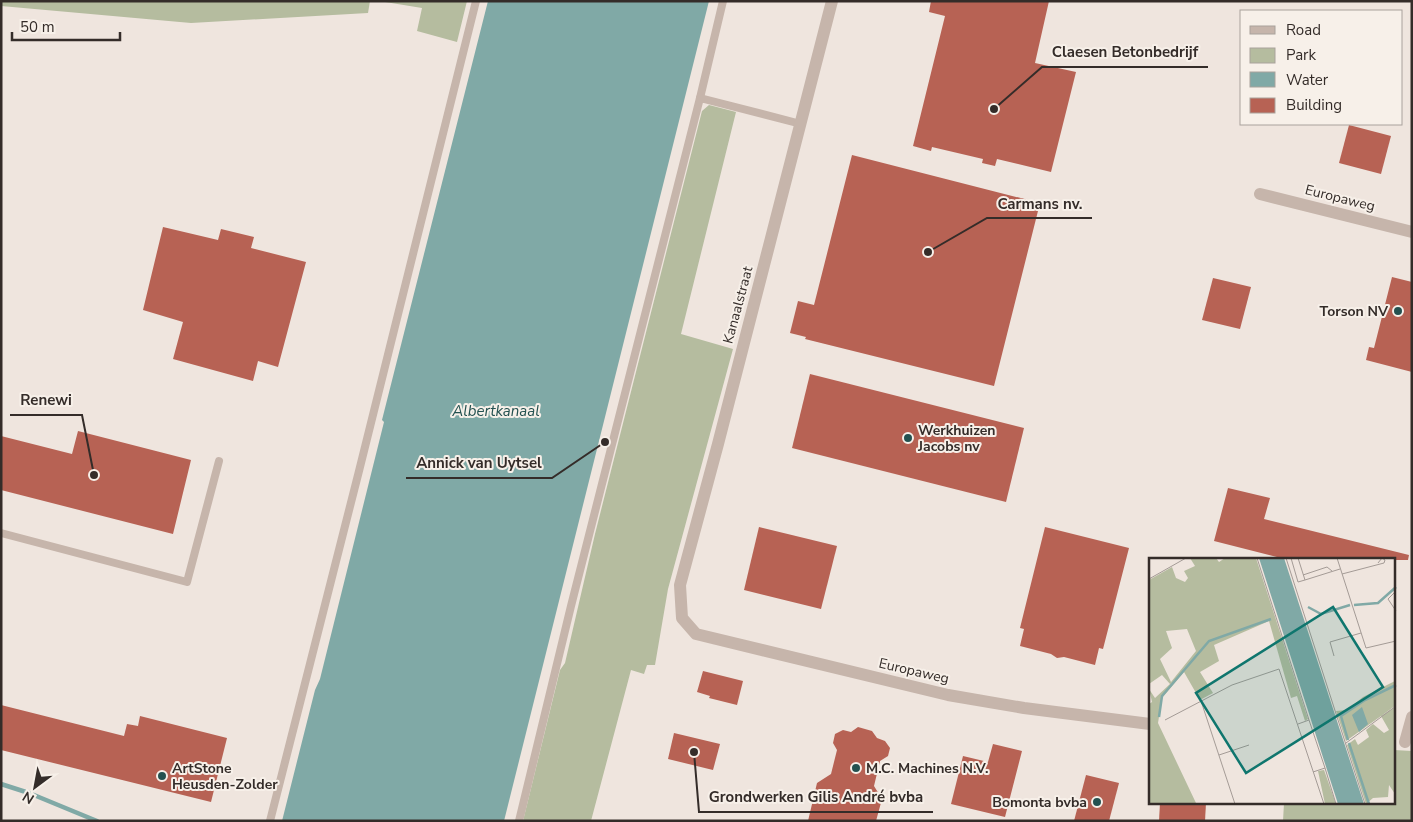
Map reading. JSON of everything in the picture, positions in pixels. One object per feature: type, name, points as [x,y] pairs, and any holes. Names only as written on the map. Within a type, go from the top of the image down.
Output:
[{"type":"street","name":"Kanaalstraat","points":[[682,618],[680,585],[832,1]]},
{"type":"street","name":"Europaweg","points":[[1260,194],[1412,232]]},
{"type":"street","name":"Europaweg","points":[[682,618],[696,634],[948,695],[1024,708],[1149,724]]},
{"type":"street","points":[[1404,742],[1412,716]]},
{"type":"lane","points":[[270,821],[360,471],[476,1]]},
{"type":"lane","points":[[519,821],[571,606],[700,98],[722,1]]},
{"type":"lane","points":[[700,98],[801,124]]},
{"type":"lane","points":[[1,533],[187,582],[219,461]]},
{"type":"green space","points":[[1,1],[370,1],[368,13],[191,23],[1,6]]},
{"type":"green space","points":[[379,1],[467,1],[457,42],[417,31],[422,8]]},
{"type":"green space","points":[[709,105],[736,112],[681,334],[733,349],[668,589],[655,665],[647,665],[644,674],[631,670],[591,821],[523,821],[560,670],[565,663],[595,534],[702,111]]},
{"type":"green space","points":[[1396,750],[1412,751],[1412,821],[1283,821],[1284,804],[1396,804]]},
{"type":"water","name":"Albertkanaal","points":[[488,1],[709,1],[504,821],[282,821],[315,690],[320,679],[384,422],[382,420]]},
{"type":"building","points":[[931,1],[1049,1],[1035,63],[1076,72],[1051,172],[997,159],[995,166],[982,163],[983,159],[932,147],[931,151],[913,146],[945,16],[929,12]]},
{"type":"building","points":[[1349,125],[1391,136],[1381,174],[1339,163]]},
{"type":"building","points":[[852,155],[1040,203],[994,386],[805,339],[806,337],[790,333],[798,301],[814,305]]},
{"type":"building","points":[[163,227],[218,240],[221,229],[254,237],[251,248],[306,262],[278,367],[258,361],[253,381],[173,359],[183,322],[143,310]]},
{"type":"building","name":"Torson NV","points":[[1392,277],[1412,282],[1412,372],[1366,360],[1369,347],[1374,348]]},
{"type":"building","points":[[1213,278],[1251,287],[1240,329],[1202,320]]},
{"type":"building","name":"Werkhuizen Jacobs nv","points":[[810,374],[1024,428],[1006,502],[792,448]]},
{"type":"building","points":[[78,431],[191,460],[173,534],[1,490],[1,436],[72,454]]},
{"type":"building","points":[[1228,488],[1270,498],[1264,519],[1409,555],[1408,560],[1396,560],[1396,558],[1281,558],[1214,541]]},
{"type":"building","points":[[759,527],[837,546],[821,609],[744,590]]},
{"type":"building","points":[[1045,527],[1129,548],[1103,649],[1099,648],[1095,665],[1064,657],[1057,658],[1051,654],[1020,646],[1024,629],[1020,628]]},
{"type":"building","points":[[703,671],[743,681],[737,705],[709,698],[710,696],[697,692]]},
{"type":"building","name":"ArtStone Heusden-Zolder","points":[[1,705],[124,736],[127,724],[138,726],[140,716],[227,738],[211,802],[1,750]]},
{"type":"building","name":"M.C. Machines N.V.","points":[[858,727],[872,731],[877,738],[885,741],[890,748],[888,756],[880,761],[874,786],[882,799],[876,821],[808,821],[817,783],[831,774],[837,750],[833,743],[835,734],[843,730],[851,732]]},
{"type":"building","points":[[674,733],[720,744],[713,770],[668,759]]},
{"type":"building","points":[[993,744],[1022,751],[1005,817],[951,804],[963,756],[988,762]]},
{"type":"building","name":"Bomonta bvba","points":[[1086,775],[1119,783],[1109,821],[1074,821]]},
{"type":"building","points":[[1160,804],[1206,804],[1205,821],[1159,821]]},
{"type":"waterway","points":[[1,784],[29,793],[97,821]]},
{"type":"place","name":"Claesen Betonbedrijf","points":[[994,109]]},
{"type":"place","name":"Carmans nv.","points":[[928,252]]},
{"type":"place","name":"Torson NV","points":[[1398,311]]},
{"type":"place","name":"Werkhuizen Jacobs nv","points":[[908,438]]},
{"type":"place","name":"Annick van Uytsel","points":[[605,442]]},
{"type":"place","name":"Renewi","points":[[94,475]]},
{"type":"place","name":"Grondwerken Gilis André bvba","points":[[694,752]]},
{"type":"place","name":"M.C. Machines N.V.","points":[[856,768]]},
{"type":"place","name":"ArtStone Heusden-Zolder","points":[[162,776]]},
{"type":"place","name":"Bomonta bvba","points":[[1097,802]]}]
